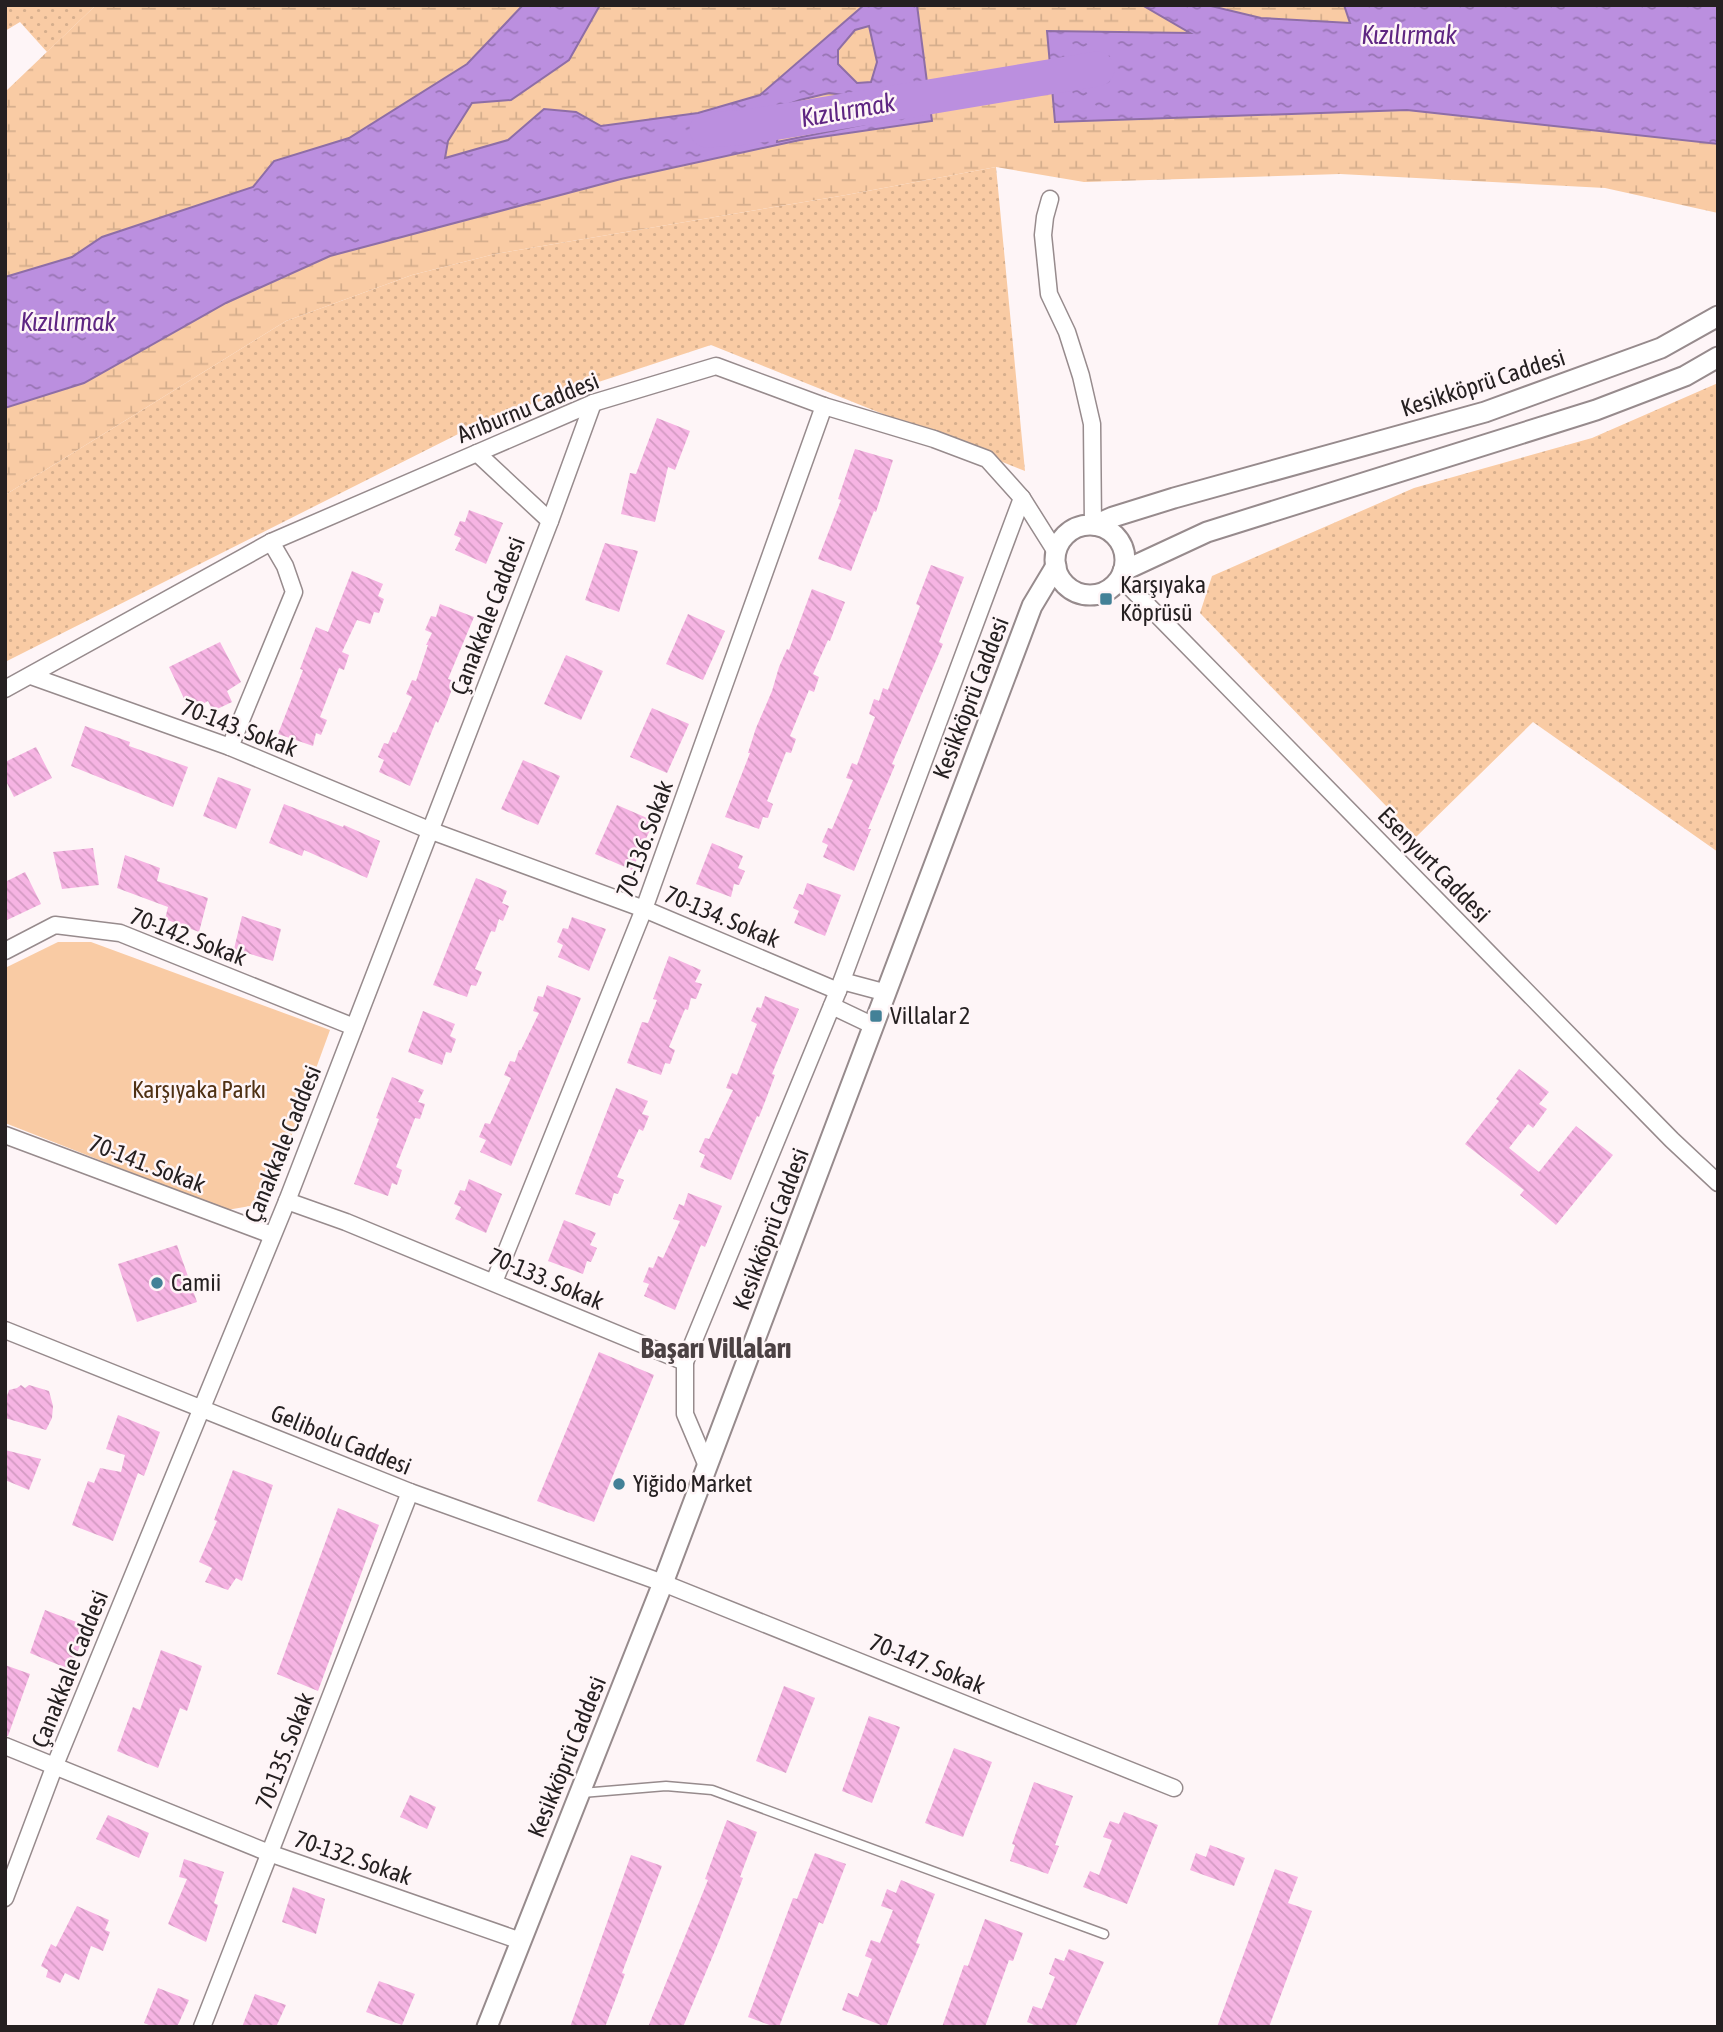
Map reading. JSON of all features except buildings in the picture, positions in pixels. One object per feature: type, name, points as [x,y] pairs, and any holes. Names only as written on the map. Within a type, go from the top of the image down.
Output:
[{"type":"street","points":[[1050,199],[1044,235],[1049,294],[1067,331],[1082,376],[1091,424],[1094,525]]},
{"type":"street","name":"Kesikköprü Caddesi","points":[[1094,525],[1174,498],[1485,412],[1661,348],[1718,316]]},
{"type":"street","points":[[1121,574],[1207,532],[1596,410],[1685,376],[1718,357]]},
{"type":"street","name":"Arıburnu Caddesi","points":[[5,689],[271,542],[593,403],[716,366],[824,406],[934,439],[987,459],[1022,498],[1056,559]]},
{"type":"street","name":"Çanakkale Caddesi","points":[[5,1898],[55,1765],[287,1201],[593,403]]},
{"type":"street","name":"70-136. Sokak","points":[[494,1282],[644,909],[824,406]]},
{"type":"street","points":[[477,453],[550,520]]},
{"type":"street","name":"Kesikköprü Caddesi","points":[[685,1362],[837,993],[1022,498]]},
{"type":"street","points":[[1094,525],[1109,531],[1118,539],[1125,556],[1121,574],[1110,588],[1089,595],[1075,592],[1065,584],[1056,559],[1061,540],[1069,531],[1080,526],[1094,525]]},
{"type":"street","points":[[230,747],[294,592],[285,566],[271,542]]},
{"type":"street","name":"Kesikköprü Caddesi","points":[[487,2027],[708,1466],[1028,618],[1056,559]]},
{"type":"street","name":"Esenyurt Caddesi","points":[[1121,574],[1672,1140],[1718,1183]]},
{"type":"street","name":"70-143. Sokak","points":[[31,676],[230,747],[429,830]]},
{"type":"street","name":"70-134. Sokak","points":[[429,830],[644,909],[837,993]]},
{"type":"street","name":"70-142. Sokak","points":[[5,951],[55,925],[120,933],[354,1027]]},
{"type":"street","points":[[837,993],[887,993]]},
{"type":"street","points":[[837,993],[874,1026]]},
{"type":"street","name":"70-141. Sokak","points":[[5,1135],[272,1235]]},
{"type":"street","name":"70-133. Sokak","points":[[287,1201],[346,1222],[685,1362]]},
{"type":"street","name":"Gelibolu Caddesi","points":[[5,1331],[410,1492],[663,1583]]},
{"type":"street","points":[[685,1362],[685,1414],[708,1466]]},
{"type":"street","name":"70-135. Sokak","points":[[202,2027],[410,1492]]},
{"type":"street","name":"70-147. Sokak","points":[[663,1583],[1174,1788]]},
{"type":"street","name":"70-132. Sokak","points":[[5,1745],[269,1853],[521,1941]]},
{"type":"lane","points":[[579,1793],[666,1786],[712,1790],[1104,1934]]},
{"type":"green space","points":[[5,5],[96,5],[47,52],[20,22],[5,31]]},
{"type":"green space","points":[[96,5],[523,5],[467,64],[349,138],[275,161],[254,187],[102,237],[72,257],[5,277],[5,92]]},
{"type":"green space","points":[[600,5],[864,5],[760,95],[698,113],[601,126],[576,112],[544,109],[508,140],[444,159],[448,141],[472,102],[511,100],[569,60]]},
{"type":"green space","points":[[917,5],[1142,5],[1192,34],[1047,32],[1055,122],[1407,110],[1718,144],[1718,213],[1605,188],[1340,174],[1084,182],[996,167],[495,254],[412,275],[286,321],[5,495],[5,408],[84,383],[226,303],[329,256],[621,179],[800,140],[931,121]]},
{"type":"green space","points":[[1207,5],[1344,5],[1351,23],[1261,18]]},
{"type":"green space","points":[[869,26],[877,62],[871,82],[857,83],[838,64],[838,50],[855,30]]},
{"type":"green space","points":[[829,93],[866,98],[866,124],[776,142],[778,133],[762,142],[750,119],[800,100]]},
{"type":"green space","points":[[996,167],[1025,471],[711,345],[492,417],[5,662],[5,495],[286,321],[412,275],[495,254]]},
{"type":"green space","points":[[1718,383],[1718,852],[1533,722],[1416,837],[1200,613],[1212,576],[1414,488],[1592,438]]},
{"type":"green space","name":"Karşıyaka Parkı","points":[[58,942],[91,942],[330,1030],[267,1203],[227,1210],[5,1123],[5,968]]},
{"type":"water","name":"Kızılırmak","points":[[523,5],[600,5],[569,60],[511,100],[472,103],[448,141],[445,158],[508,140],[544,109],[576,112],[601,126],[698,113],[760,95],[864,5],[917,5],[932,121],[800,140],[621,179],[330,256],[226,303],[84,383],[5,408],[5,277],[72,257],[102,237],[253,187],[274,161],[349,138],[467,64]],"holes":[[[869,26],[877,62],[871,82],[857,83],[838,64],[838,50],[855,30]],[[829,93],[866,98],[866,124],[777,142],[778,132],[761,141],[750,118]]]},
{"type":"water","name":"Kızılırmak","points":[[1142,5],[1207,5],[1261,18],[1350,23],[1344,5],[1718,5],[1718,144],[1407,110],[1055,122],[1047,31],[1190,33]]},
{"type":"waterway","name":"Kızılırmak","points":[[707,130],[748,127],[1097,69]]},
{"type":"place","name":"Karşıyaka Köprüsü","points":[[1106,599]]},
{"type":"place","name":"Villalar 2","points":[[876,1016]]},
{"type":"place","name":"Camii","points":[[157,1283]]},
{"type":"place","name":"Yiğido Market","points":[[619,1484]]},
{"type":"district","name":"Başarı Villaları","points":[[716,1348]]}]
